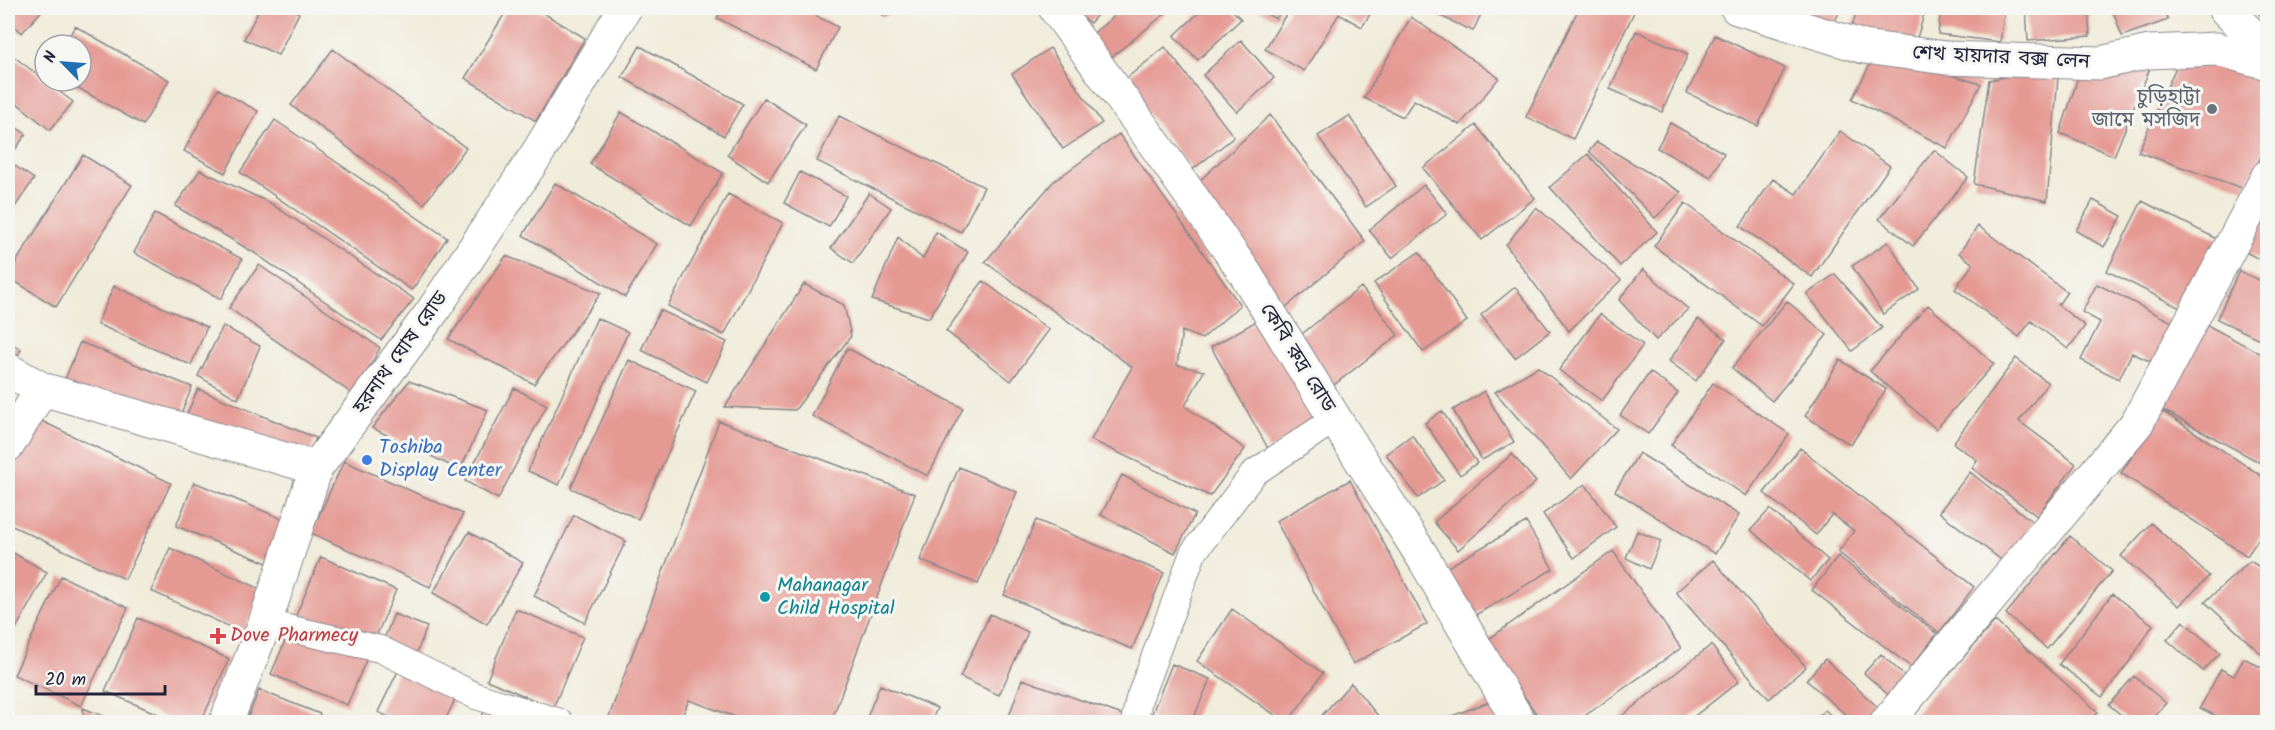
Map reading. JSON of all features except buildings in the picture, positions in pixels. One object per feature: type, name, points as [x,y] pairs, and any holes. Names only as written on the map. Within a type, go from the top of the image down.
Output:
[{"type":"street","name":"হরনাথ ঘোষ রোড","points":[[226,723],[265,623],[316,468],[452,282],[537,154],[625,8]]},
{"type":"street","name":"কেবি রুদ্র রোড","points":[[1055,8],[1149,136],[1245,273],[1425,559],[1519,723]]},
{"type":"street","name":"শেখ হায়দার বক্স লেন","points":[[1737,8],[1864,47],[1946,58],[2100,63],[2149,52],[2217,49],[2268,63]]},
{"type":"street","points":[[2224,8],[2268,51]]},
{"type":"street","points":[[1887,723],[2137,423],[2268,176]]},
{"type":"street","points":[[8,370],[42,389],[316,468]]},
{"type":"street","points":[[8,445],[42,389]]},
{"type":"lane","points":[[1134,723],[1139,699],[1193,553],[1254,473],[1335,419]]},
{"type":"lane","points":[[265,623],[380,649],[476,696],[560,723]]},
{"type":"place","name":"চুড়িহাট্টা জামে মসজিদ","points":[[2212,109]]},
{"type":"place","name":"Toshiba Display Center","points":[[367,460]]},
{"type":"place","name":"Mahanagar Child Hospital","points":[[765,597]]},
{"type":"place","name":"Dove Pharmecy","points":[[218,636]]}]
